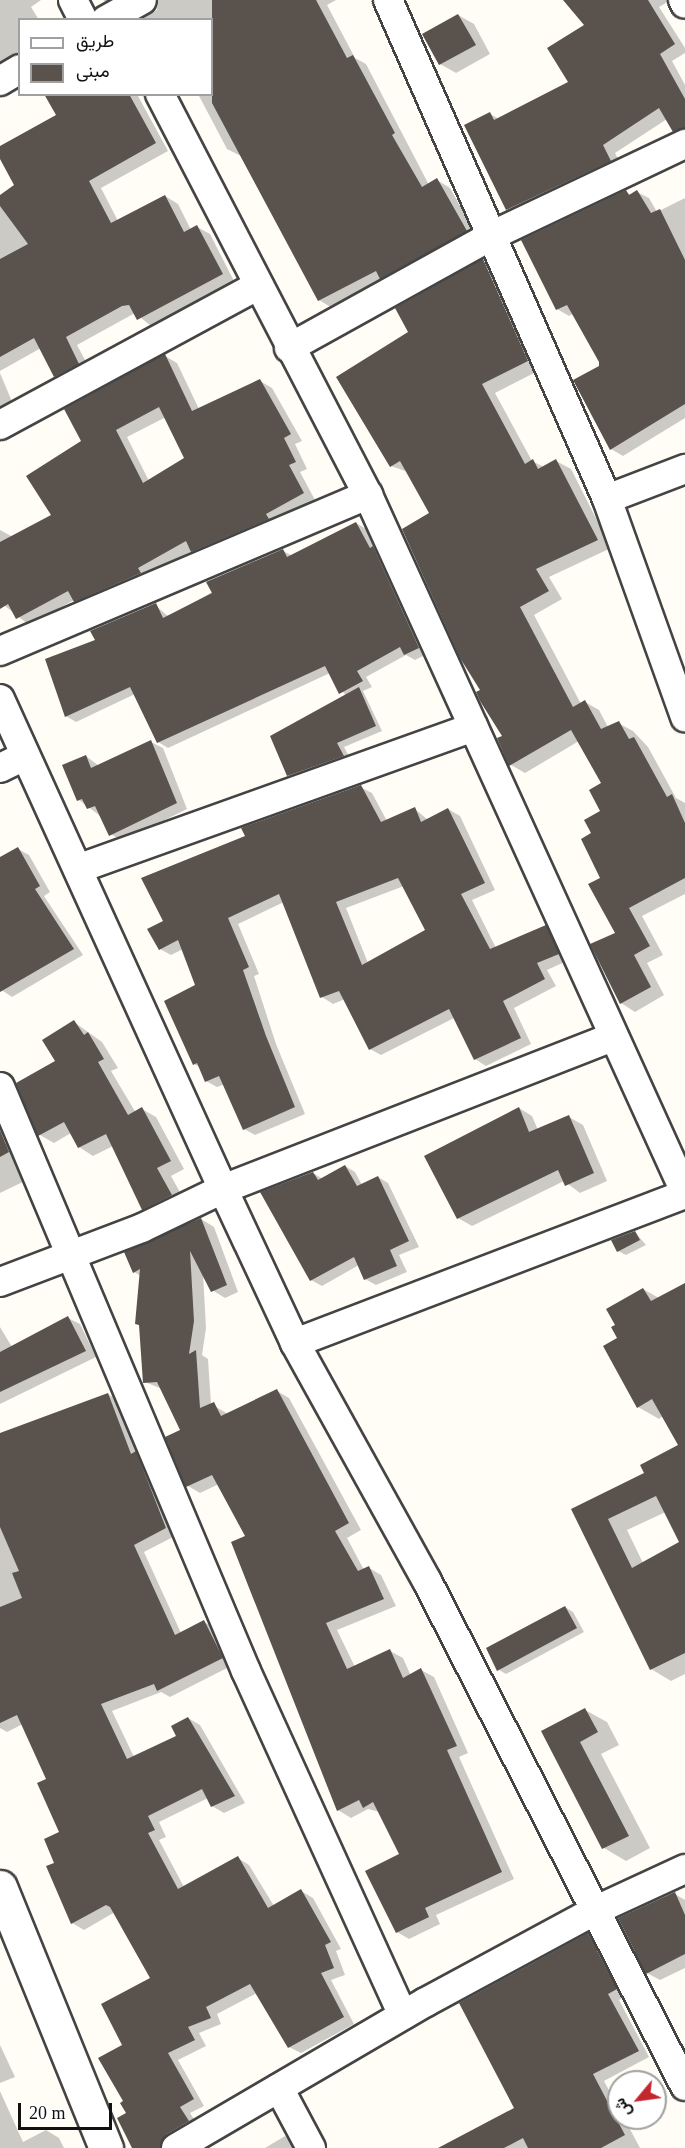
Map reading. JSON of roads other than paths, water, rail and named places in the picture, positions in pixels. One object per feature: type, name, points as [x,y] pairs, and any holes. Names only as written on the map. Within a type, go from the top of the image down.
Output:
[{"type":"street","points":[[73,0],[82,18]]},
{"type":"street","points":[[388,0],[607,499],[685,717]]},
{"type":"street","points":[[683,0],[685,4]]},
{"type":"street","points":[[0,81],[18,70]]},
{"type":"street","points":[[161,96],[368,495],[612,1037],[685,1193],[296,1343]]},
{"type":"street","points":[[290,348],[491,236],[685,144]]},
{"type":"street","points":[[0,425],[259,285]]},
{"type":"street","points":[[607,499],[685,469]]},
{"type":"street","points":[[0,651],[368,495]]},
{"type":"street","points":[[0,699],[80,868],[223,1189],[296,1343],[427,1581],[685,2086]]},
{"type":"street","points":[[80,868],[473,727]]},
{"type":"street","points":[[0,768],[25,756]]},
{"type":"street","points":[[0,1282],[70,1256],[223,1189],[612,1037]]},
{"type":"street","points":[[0,1087],[246,1671],[403,2015]]},
{"type":"street","points":[[176,2148],[403,2015],[594,1911],[685,1869]]},
{"type":"street","points":[[0,1887],[106,2148]]},
{"type":"street","points":[[279,2088],[311,2148]]}]
